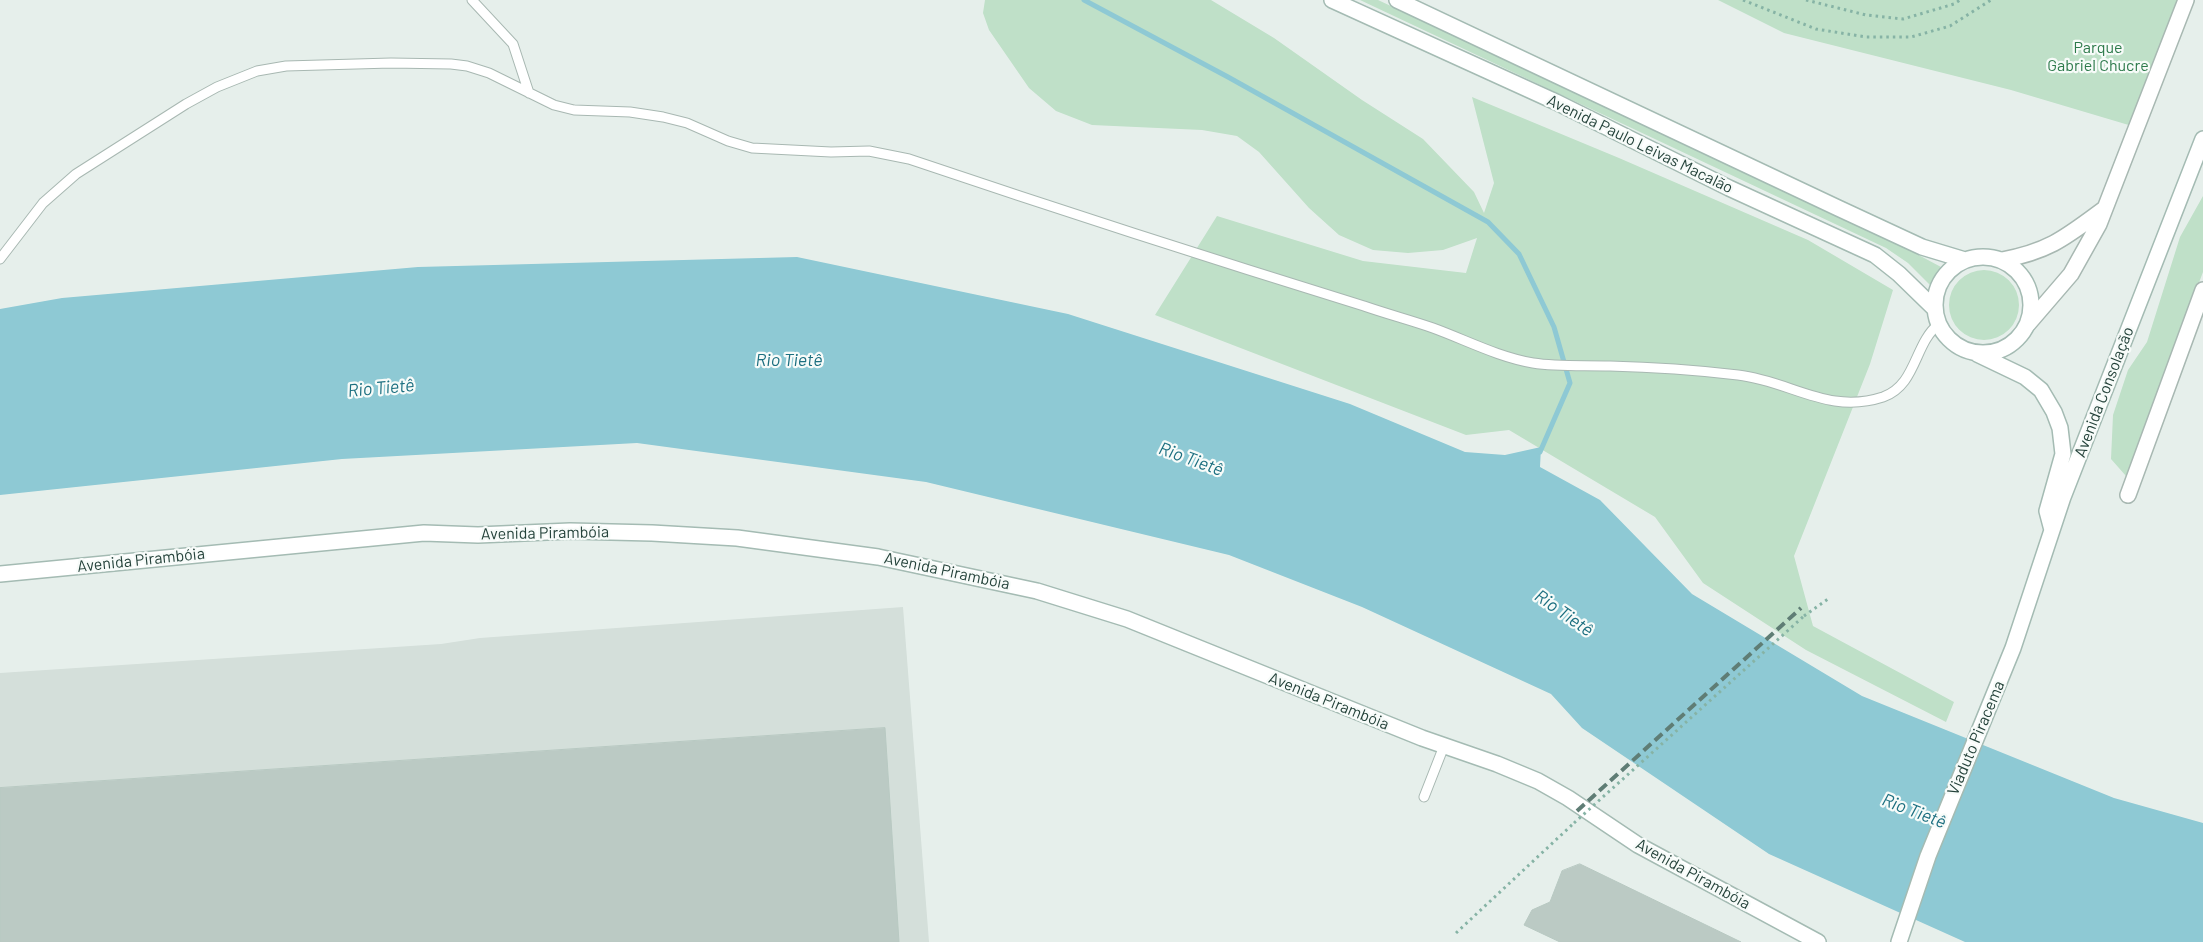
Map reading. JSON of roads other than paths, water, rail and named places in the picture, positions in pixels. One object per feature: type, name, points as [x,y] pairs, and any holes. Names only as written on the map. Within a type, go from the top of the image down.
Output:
[{"type":"main road","name":"Avenida Paulo Leivas Macalão","points":[[1332,0],[1556,102],[1729,188],[1875,255],[1899,274],[1937,317]]},
{"type":"main road","name":"Avenida Paulo Leivas Macalão","points":[[1398,0],[1922,247],[1965,260]]},
{"type":"main road","points":[[1973,352],[1990,353],[2005,348],[2018,338],[2071,274],[2099,224],[2186,0]]},
{"type":"main road","name":"Avenida Consolação","points":[[2013,648],[2063,496],[2203,139]]},
{"type":"main road","points":[[2002,260],[2043,250],[2059,242],[2104,209]]},
{"type":"main road","points":[[2028,324],[2032,306],[2028,287],[2018,271],[2002,260],[1989,257],[1965,260],[1951,268],[1942,280],[1936,294],[1937,317],[1947,337],[1959,347],[2025,377],[2042,390],[2049,400],[2060,428],[2063,454],[2047,511],[2052,531]]},
{"type":"main road","points":[[2128,495],[2199,314],[2203,290]]},
{"type":"main road","name":"Avenida Pirambóia","points":[[0,574],[424,533],[478,535],[579,531],[652,533],[737,538],[878,556],[1037,591],[1127,619],[1444,746],[1538,781],[1568,798],[1638,845],[1818,942]]},
{"type":"main road","name":"Viaduto Piracema","points":[[1899,942],[1928,856],[2013,648]]},
{"type":"lane","points":[[472,0],[513,44],[529,93]]},
{"type":"lane","points":[[0,259],[43,203],[76,174],[186,104],[234,79],[257,71],[286,66],[391,63],[451,64],[490,73],[554,105],[574,110],[630,112],[671,119],[752,148],[822,152],[869,151],[909,159],[1149,239],[1433,328],[1530,363],[1579,367],[1609,366],[1739,375],[1764,379],[1832,402],[1861,403],[1887,396],[1906,379],[1937,317]]},
{"type":"lane","points":[[1424,797],[1444,746]]},
{"type":"water","name":"Rio Tietê","points":[[797,257],[1068,314],[1350,404],[1465,452],[1505,455],[1541,447],[1540,467],[1600,500],[1692,594],[1862,696],[2114,798],[2203,823],[2203,942],[1965,942],[1769,854],[1582,728],[1551,694],[1362,607],[1229,555],[926,482],[637,443],[342,459],[0,495],[0,309],[62,298],[418,267]]},
{"type":"waterway","points":[[1084,0],[1228,77],[1488,222],[1519,254],[1554,327],[1570,383],[1540,452]]},
{"type":"railway","points":[[1577,811],[1801,608]]},
{"type":"park label","name":"Parque Gabriel Chucre","points":[[2098,57]]}]
